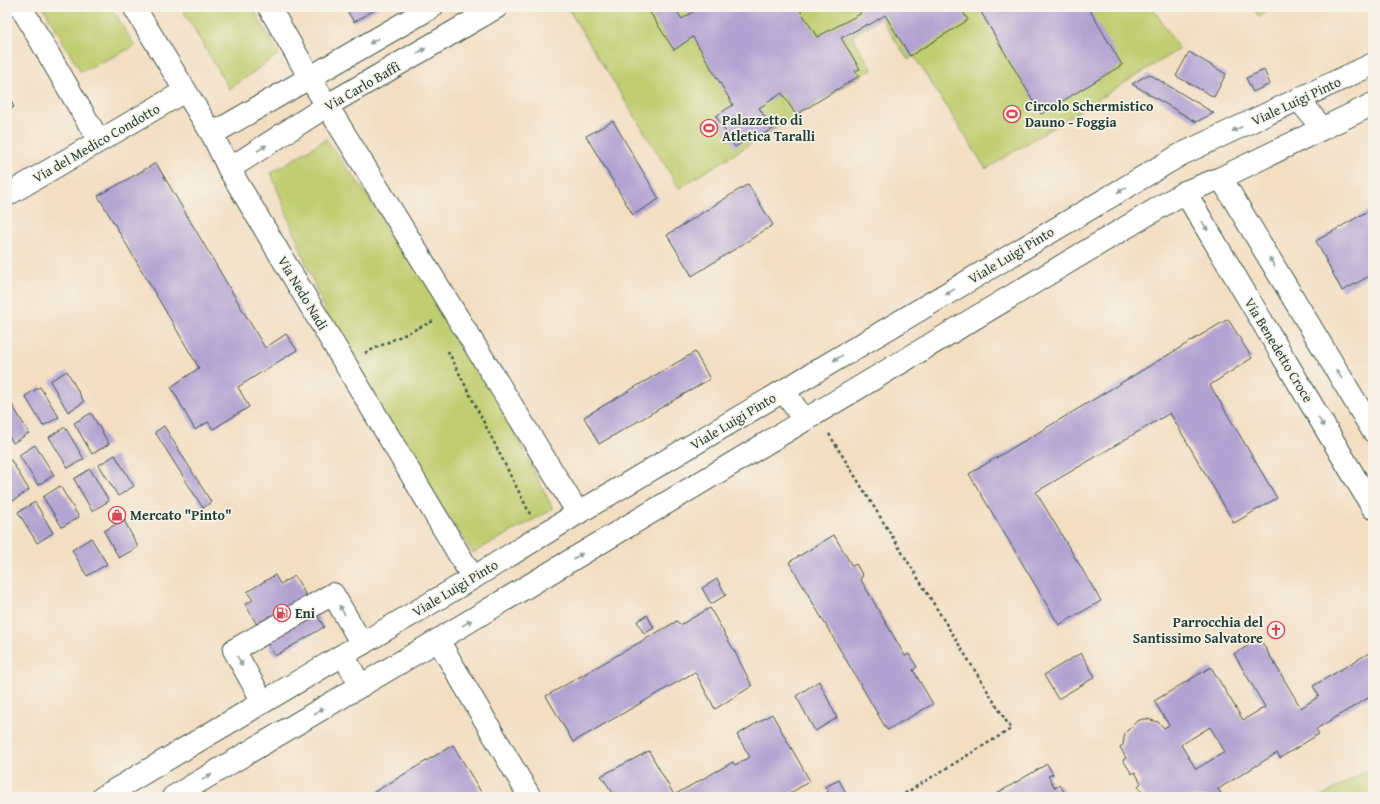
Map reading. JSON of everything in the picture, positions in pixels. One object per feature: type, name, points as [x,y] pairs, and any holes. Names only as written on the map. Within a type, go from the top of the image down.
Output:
[{"type":"street","points":[[21,7],[99,141]]},
{"type":"street","name":"Via Nedo Nadi","points":[[134,7],[212,134],[229,169],[473,578]]},
{"type":"street","points":[[270,7],[310,78],[578,513]]},
{"type":"street","points":[[212,134],[432,7]]},
{"type":"street","name":"Via Carlo Baffi","points":[[229,169],[328,105],[497,7]]},
{"type":"street","name":"Viale Luigi Pinto","points":[[103,797],[473,578],[578,513],[1180,155],[1373,64]]},
{"type":"street","name":"Via del Medico Condotto","points":[[7,195],[185,91]]},
{"type":"street","points":[[1299,100],[1322,128]]},
{"type":"street","points":[[173,797],[438,640],[1185,192],[1221,178],[1373,104]]},
{"type":"street","points":[[1221,178],[1373,431]]},
{"type":"street","name":"Via Benedetto Croce","points":[[1185,192],[1373,508]]},
{"type":"street","points":[[784,390],[804,420]]},
{"type":"street","points":[[263,702],[234,650],[332,594],[362,644]]},
{"type":"street","points":[[438,640],[530,797]]},
{"type":"street","points":[[342,655],[361,686]]},
{"type":"path","points":[[345,363],[453,311]]},
{"type":"path","points":[[433,321],[436,328]]},
{"type":"path","points":[[447,349],[541,536]]},
{"type":"path","points":[[826,428],[1011,729],[899,797]]},
{"type":"green space","points":[[43,7],[111,7],[135,46],[81,72]]},
{"type":"green space","points":[[181,7],[252,7],[279,54],[229,89]]},
{"type":"green space","name":"Palazzetto di Atletica Taralli","points":[[567,7],[873,7],[880,18],[852,36],[872,69],[679,188]]},
{"type":"green space","name":"Circolo Schermistico Dauno - Foggia","points":[[874,7],[1152,7],[1179,49],[986,169],[914,56],[908,60]]},
{"type":"green space","points":[[1253,7],[1276,7],[1259,17]]},
{"type":"green space","points":[[326,139],[453,311],[553,509],[473,553],[345,363],[271,173]]},
{"type":"green space","points":[[1373,767],[1373,797],[1321,797]]},
{"type":"building","points":[[345,7],[380,7],[354,22]]},
{"type":"building","points":[[655,7],[674,7],[682,19],[700,7],[798,7],[817,37],[860,14],[861,7],[960,7],[968,20],[910,56],[885,15],[869,25],[868,24],[841,38],[860,69],[855,71],[859,76],[796,115],[782,93],[759,108],[773,129],[757,138],[755,134],[735,147],[716,116],[733,105],[693,37],[674,50],[649,11]]},
{"type":"building","points":[[978,7],[1088,7],[1122,65],[1041,114]]},
{"type":"building","points":[[1189,52],[1226,74],[1214,97],[1176,76]]},
{"type":"building","points":[[1264,70],[1270,84],[1253,92],[1246,78]]},
{"type":"building","points":[[1149,74],[1214,113],[1196,122],[1132,84]]},
{"type":"building","points":[[7,94],[14,107],[7,111]]},
{"type":"building","points":[[613,121],[659,199],[633,215],[586,136]]},
{"type":"building","points":[[156,163],[265,348],[286,334],[297,350],[238,387],[249,407],[213,429],[208,422],[195,430],[171,387],[199,368],[98,196]]},
{"type":"building","points":[[748,184],[773,225],[692,276],[667,235]]},
{"type":"building","points":[[1373,208],[1373,274],[1342,291],[1316,241]]},
{"type":"building","points":[[1228,319],[1252,358],[1210,385],[1277,498],[1234,523],[1170,413],[1036,492],[1101,601],[1059,625],[969,474]]},
{"type":"building","points":[[695,352],[710,379],[599,444],[584,417]]},
{"type":"building","points":[[67,371],[84,402],[68,412],[50,381]]},
{"type":"building","points":[[40,387],[59,417],[43,426],[25,396]]},
{"type":"building","points":[[11,403],[29,433],[13,443],[7,433],[7,405]]},
{"type":"building","points":[[91,413],[109,444],[92,454],[74,423]]},
{"type":"building","points":[[164,426],[211,502],[203,508],[155,432]]},
{"type":"building","points":[[65,427],[84,459],[68,468],[49,437]]},
{"type":"building","points":[[35,445],[54,475],[38,485],[19,455]]},
{"type":"building","points":[[115,455],[134,486],[118,496],[99,465]]},
{"type":"building","points":[[11,460],[29,490],[13,501],[7,491],[7,462]]},
{"type":"building","points":[[90,469],[109,501],[92,511],[74,479]]},
{"type":"building","points":[[60,486],[79,517],[62,527],[43,497]]},
{"type":"building","points":[[35,502],[53,533],[37,543],[18,512]]},
{"type":"building","points":[[124,520],[138,547],[119,558],[104,531]]},
{"type":"building","points":[[834,535],[852,566],[856,564],[863,576],[860,578],[905,656],[909,654],[917,667],[913,670],[933,704],[887,730],[789,562]]},
{"type":"building","points":[[91,538],[107,564],[87,576],[72,550]]},
{"type":"building","points":[[275,575],[280,584],[295,576],[324,627],[275,656],[245,604],[253,600],[247,592]]},
{"type":"building","points":[[717,579],[726,595],[711,604],[702,588]]},
{"type":"building","points":[[710,608],[752,686],[715,709],[695,672],[573,742],[546,696],[677,621],[680,625]]},
{"type":"building","points":[[647,615],[654,628],[644,634],[637,621]]},
{"type":"building","points":[[1260,639],[1301,708],[1319,696],[1313,686],[1369,653],[1373,660],[1373,695],[1316,729],[1319,734],[1280,758],[1277,753],[1218,789],[1223,797],[1145,797],[1138,786],[1141,783],[1135,772],[1132,774],[1123,760],[1126,758],[1120,747],[1123,745],[1125,733],[1137,721],[1147,719],[1158,722],[1164,728],[1169,725],[1154,701],[1211,667],[1243,720],[1265,707],[1234,654]],"holes":[[[1210,727],[1225,752],[1196,769],[1181,745]]]},
{"type":"building","points":[[1081,653],[1095,677],[1058,699],[1044,675]]},
{"type":"building","points":[[819,681],[837,718],[815,731],[796,696]]},
{"type":"building","points":[[772,714],[810,781],[784,797],[616,797],[601,776],[649,751],[674,795],[733,762],[735,765],[750,757],[737,735]]},
{"type":"building","points":[[453,745],[484,797],[366,797]]},
{"type":"building","points":[[1047,764],[1053,774],[1048,776],[1055,788],[1060,785],[1067,797],[991,797]]},
{"type":"building","points":[[839,780],[848,797],[831,797],[825,787]]},
{"type":"place","name":"Circolo Schermistico Dauno - Foggia","points":[[1012,114]]},
{"type":"place","name":"Palazzetto di Atletica Taralli","points":[[709,128]]},
{"type":"place","name":"Mercato \"Pinto\"","points":[[117,515]]},
{"type":"place","name":"Eni","points":[[282,613]]},
{"type":"place","name":"Parrocchia del Santissimo Salvatore","points":[[1276,630]]}]
